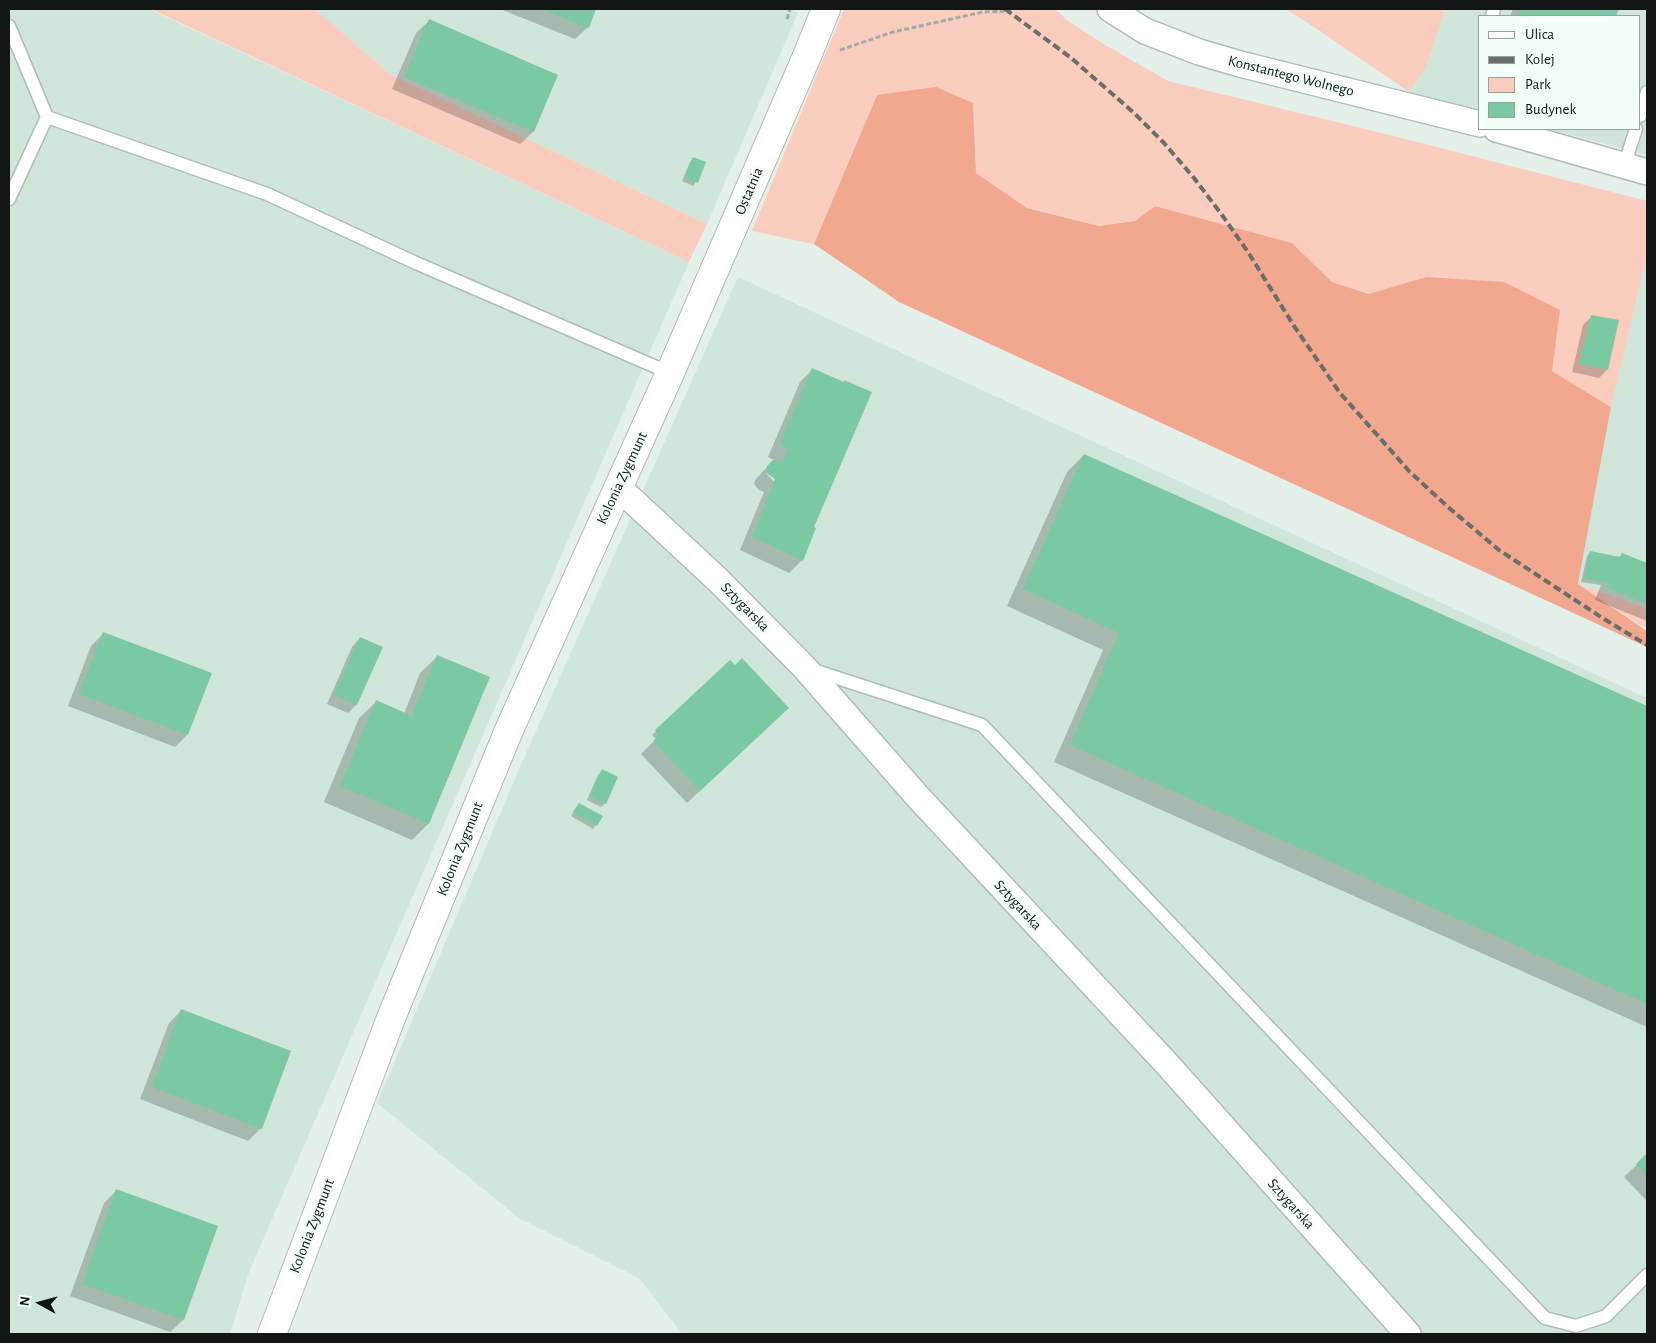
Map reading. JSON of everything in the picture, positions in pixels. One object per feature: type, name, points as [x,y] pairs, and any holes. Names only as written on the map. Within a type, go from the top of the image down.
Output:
[{"type":"street","name":"Ostatnia","points":[[670,373],[826,9]]},
{"type":"street","name":"Konstantego Wolnego","points":[[1110,9],[1145,31],[1199,52],[1478,124]]},
{"type":"street","points":[[1500,130],[1636,169]]},
{"type":"street","name":"Kolonia Zygmunt","points":[[272,1334],[395,1009],[509,730],[670,373]]},
{"type":"street","name":"Sztygarska","points":[[618,487],[718,580],[804,666],[918,798],[1167,1064],[1408,1334]]},
{"type":"lane","points":[[9,26],[47,117],[9,199]]},
{"type":"lane","points":[[1641,113],[1647,92]]},
{"type":"lane","points":[[47,117],[267,194],[416,263],[670,373]]},
{"type":"lane","points":[[1636,130],[1636,169]]},
{"type":"lane","points":[[804,666],[982,725],[1545,1318],[1576,1326],[1606,1316],[1647,1275]]},
{"type":"path","points":[[787,19],[790,9]]},
{"type":"path","points":[[807,56],[842,50],[893,32],[983,12],[1009,11],[1011,9]]},
{"type":"shaded area","points":[[9,9],[149,9],[689,262],[249,1272],[230,1334],[9,1334]]},
{"type":"shaded area","points":[[315,9],[791,9],[798,13],[707,224],[390,74]]},
{"type":"shaded area","points":[[1445,9],[1647,9],[1647,155],[1551,130],[1641,130],[1641,15],[1478,15],[1478,110],[1409,92],[1427,66]]},
{"type":"shaded area","points":[[936,87],[973,103],[976,173],[1027,208],[1099,226],[1135,221],[1155,206],[1292,243],[1332,282],[1369,294],[1426,277],[1504,282],[1560,310],[1552,371],[1611,407],[1578,584],[1647,631],[1647,647],[899,302],[814,244],[877,95]]},
{"type":"shaded area","points":[[1647,256],[1647,608],[1578,584],[1611,407]]},
{"type":"shaded area","points":[[738,277],[1647,698],[1647,1334],[682,1334],[639,1278],[519,1218],[377,1103],[520,767]]},
{"type":"green space","points":[[151,9],[315,9],[390,74],[707,224],[689,262]]},
{"type":"green space","points":[[844,9],[1055,9],[1068,21],[1107,46],[1168,81],[1394,136],[1647,201],[1647,256],[1611,407],[1552,371],[1426,277],[1370,294],[1332,282],[1292,243],[1155,206],[1135,221],[1099,226],[1027,208],[976,173],[973,103],[877,95],[814,244],[752,231]]},
{"type":"green space","points":[[1285,9],[1445,9],[1427,66],[1409,92]]},
{"type":"green space","points":[[1578,584],[1647,608],[1647,628],[1641,626]]},
{"type":"building","points":[[542,9],[596,9],[589,28]]},
{"type":"building","points":[[1521,9],[1619,9],[1616,15],[1518,15]]},
{"type":"building","points":[[429,19],[558,75],[534,132],[404,77]]},
{"type":"building","points":[[693,157],[706,162],[698,183],[685,177]]},
{"type":"building","points":[[1591,315],[1619,320],[1608,370],[1579,364]]},
{"type":"building","points":[[812,368],[872,392],[814,527],[816,528],[803,561],[752,537],[775,479],[766,471],[767,466],[773,460],[783,461],[788,448],[780,444]]},
{"type":"building","points":[[1084,454],[1647,706],[1647,1004],[1070,745],[1119,633],[1023,589]]},
{"type":"building","points":[[1590,551],[1620,557],[1622,553],[1647,563],[1647,604],[1606,587],[1609,583],[1584,578]]},
{"type":"building","points":[[103,632],[212,673],[188,735],[79,694]]},
{"type":"building","points":[[360,637],[383,647],[357,705],[334,695]]},
{"type":"building","points":[[437,655],[490,677],[429,824],[340,786],[376,700],[412,716]]},
{"type":"building","points":[[742,658],[789,708],[700,791],[653,741],[659,735],[655,730],[730,660],[735,665]]},
{"type":"building","points":[[602,769],[618,777],[606,804],[589,796]]},
{"type":"building","points":[[579,803],[603,816],[597,826],[573,812]]},
{"type":"building","points":[[181,1009],[291,1051],[262,1129],[152,1087]]},
{"type":"building","points":[[1647,1153],[1647,1176],[1636,1164]]},
{"type":"building","points":[[116,1189],[218,1226],[184,1320],[82,1284]]},
{"type":"railway","points":[[1005,9],[1070,57],[1133,112],[1164,143],[1222,215],[1340,393],[1409,471],[1499,550],[1647,645]]}]
